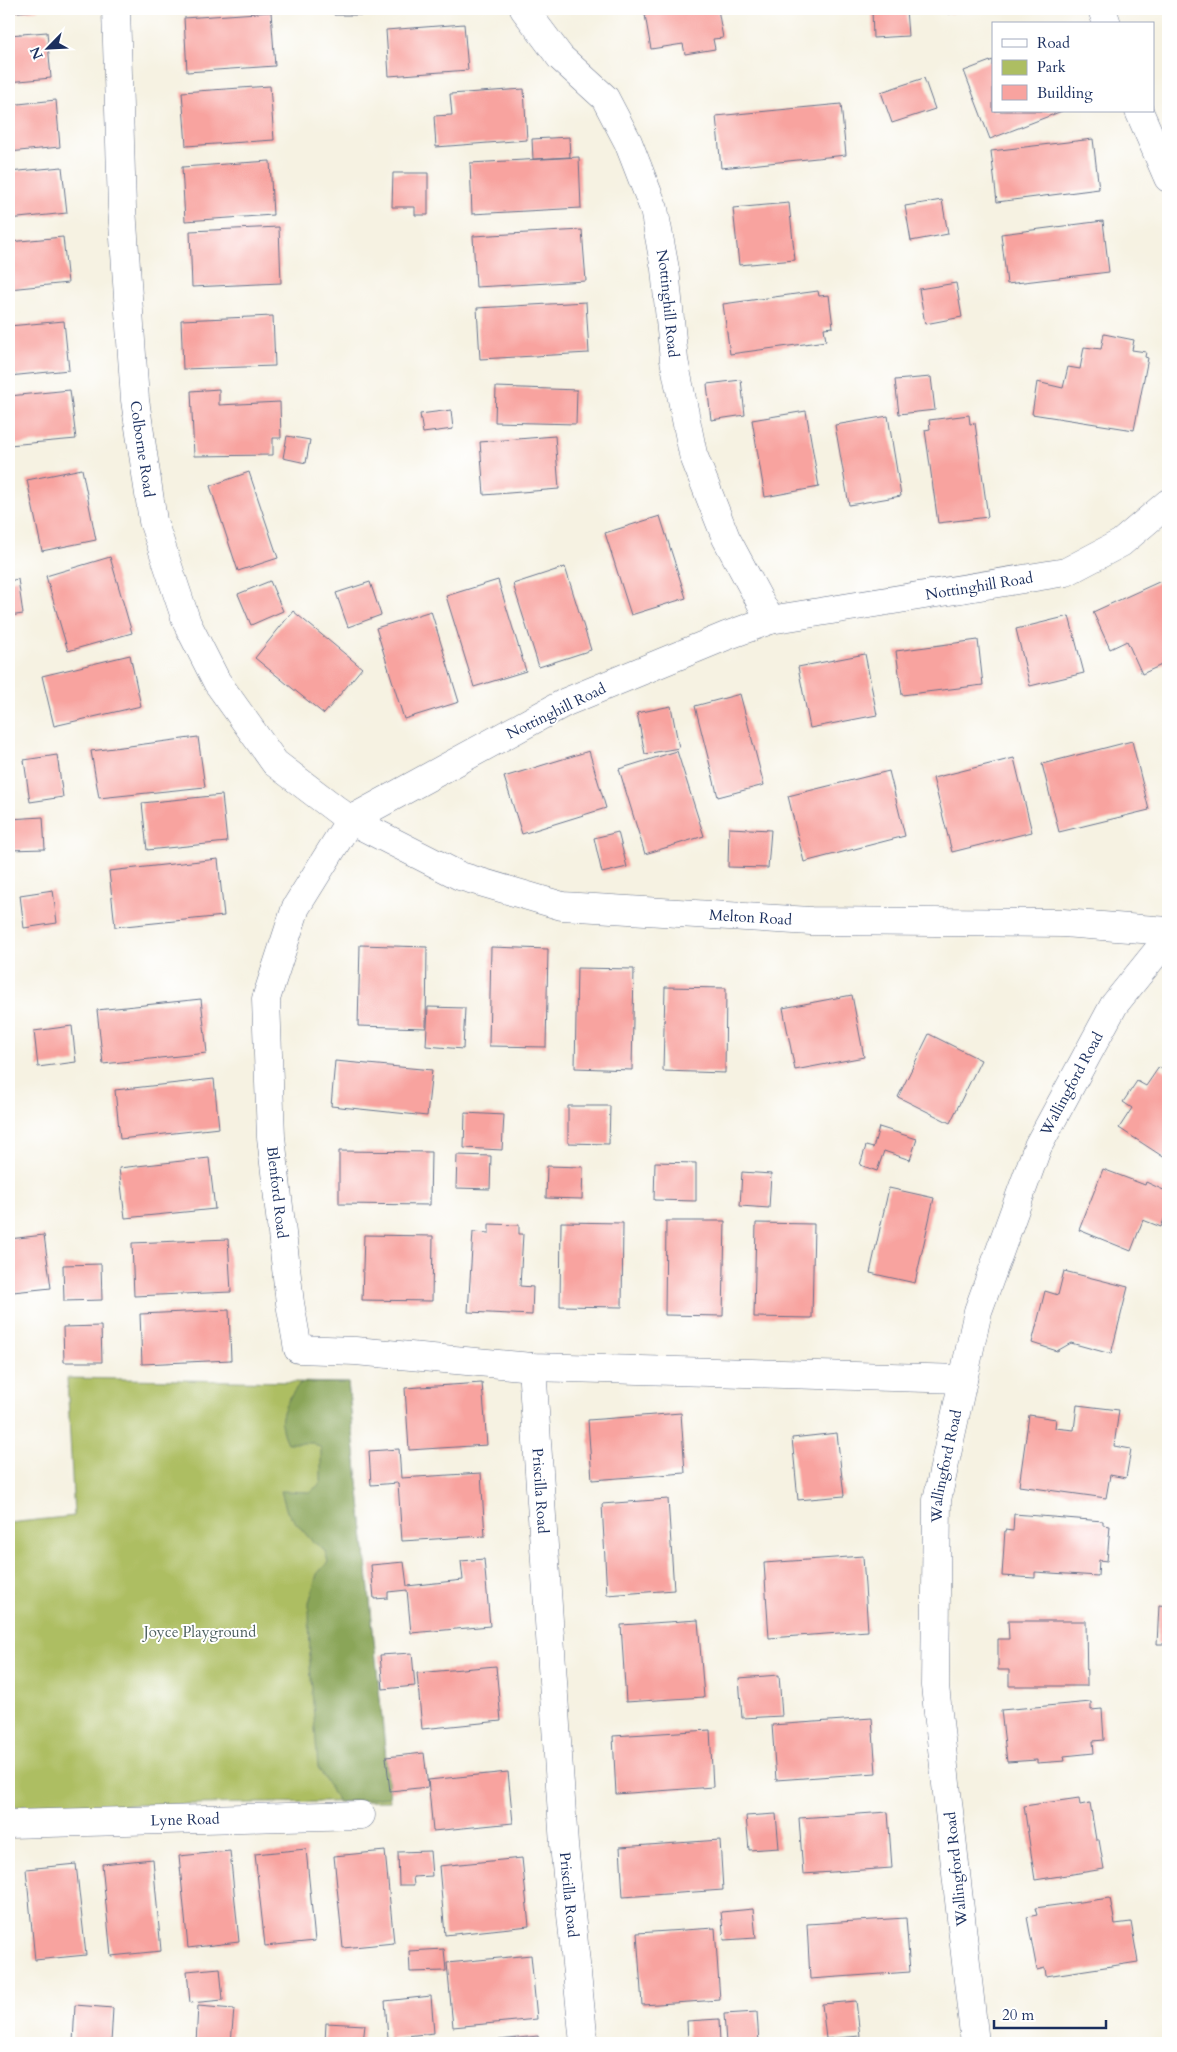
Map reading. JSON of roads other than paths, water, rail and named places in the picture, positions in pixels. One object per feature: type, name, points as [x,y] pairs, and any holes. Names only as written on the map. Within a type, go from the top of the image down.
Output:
[{"type":"street","name":"Colborne Road","points":[[116,9],[122,208],[135,400],[153,521],[187,623],[217,682],[275,763],[350,820]]},
{"type":"street","name":"Nottinghill Road","points":[[524,9],[560,57],[605,98],[628,142],[654,209],[665,269],[674,360],[693,454],[726,538],[770,620]]},
{"type":"street","points":[[1102,9],[1106,22]]},
{"type":"street","points":[[1139,112],[1168,178]]},
{"type":"street","name":"Nottinghill Road","points":[[350,820],[566,702],[770,620],[1066,572],[1121,543],[1168,503]]},
{"type":"street","name":"Melton Road","points":[[350,820],[460,876],[562,906],[811,921],[1063,923],[1168,931]]},
{"type":"street","name":"Blenford Road","points":[[350,820],[296,907],[266,999],[271,1137],[290,1303],[298,1349],[355,1351],[532,1367]]},
{"type":"street","name":"Wallingford Road","points":[[975,2043],[935,1686],[936,1500],[978,1311],[1038,1146],[1114,1005],[1168,938]]},
{"type":"street","points":[[532,1367],[963,1379]]},
{"type":"street","name":"Priscilla Road","points":[[532,1367],[564,1845],[584,2043]]},
{"type":"street","name":"Lyne Road","points":[[9,1824],[361,1814]]},
{"type":"park label","name":"Joyce Playground","points":[[200,1632]]}]
